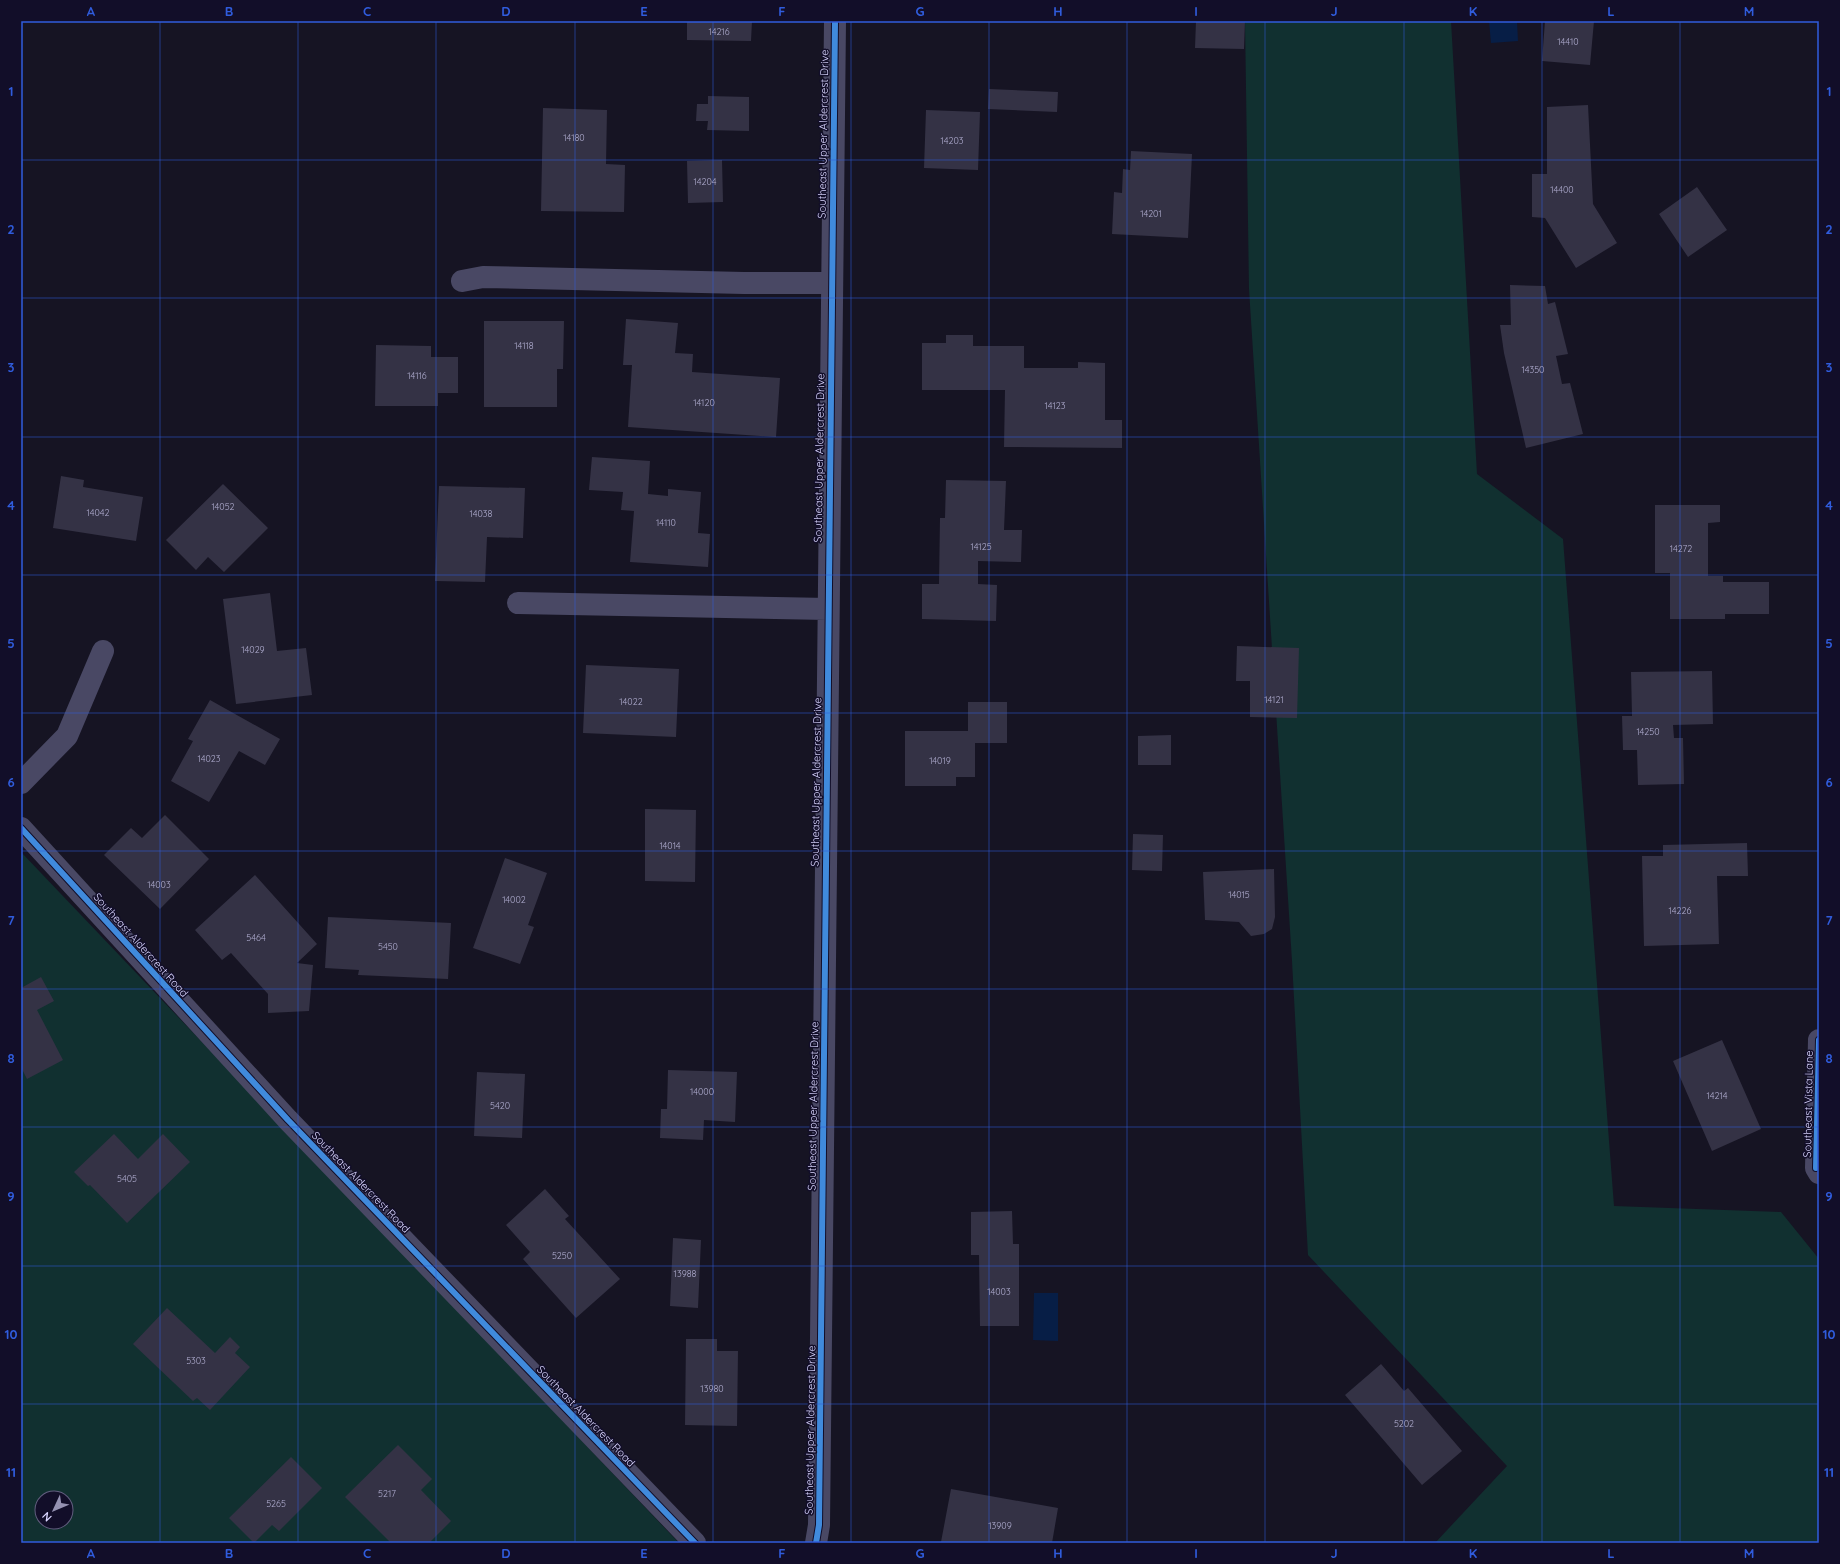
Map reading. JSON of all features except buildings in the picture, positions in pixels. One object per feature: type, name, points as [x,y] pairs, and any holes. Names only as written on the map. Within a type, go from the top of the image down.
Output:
[{"type":"street","name":"Southeast Upper Aldercrest Drive","points":[[816,1543],[819,1525],[831,283],[835,21]]},
{"type":"street","points":[[462,281],[483,277],[736,283],[831,283]]},
{"type":"street","points":[[518,603],[828,610]]},
{"type":"street","points":[[21,783],[67,736],[103,651]]},
{"type":"street","name":"Southeast Aldercrest Road","points":[[21,828],[293,1125],[695,1543]]},
{"type":"street","name":"Southeast Vista Lane","points":[[1818,1170],[1819,1040]]},
{"type":"green space","points":[[1245,21],[1451,21],[1477,474],[1563,539],[1614,1206],[1781,1212],[1819,1259],[1819,1543],[1435,1543],[1507,1466],[1308,1255],[1292,961],[1249,289]]},
{"type":"green space","points":[[21,852],[679,1543],[21,1543]]},
{"type":"water","points":[[1489,21],[1517,21],[1518,41],[1491,43]]},
{"type":"water","points":[[1034,1293],[1058,1293],[1058,1341],[1033,1340]]},
{"type":"cycle path","points":[[816,1543],[819,1525],[835,21]]},
{"type":"cycle path","points":[[21,828],[288,1120],[695,1543]]},
{"type":"cycle path","points":[[1816,1168],[1819,1040]]}]
